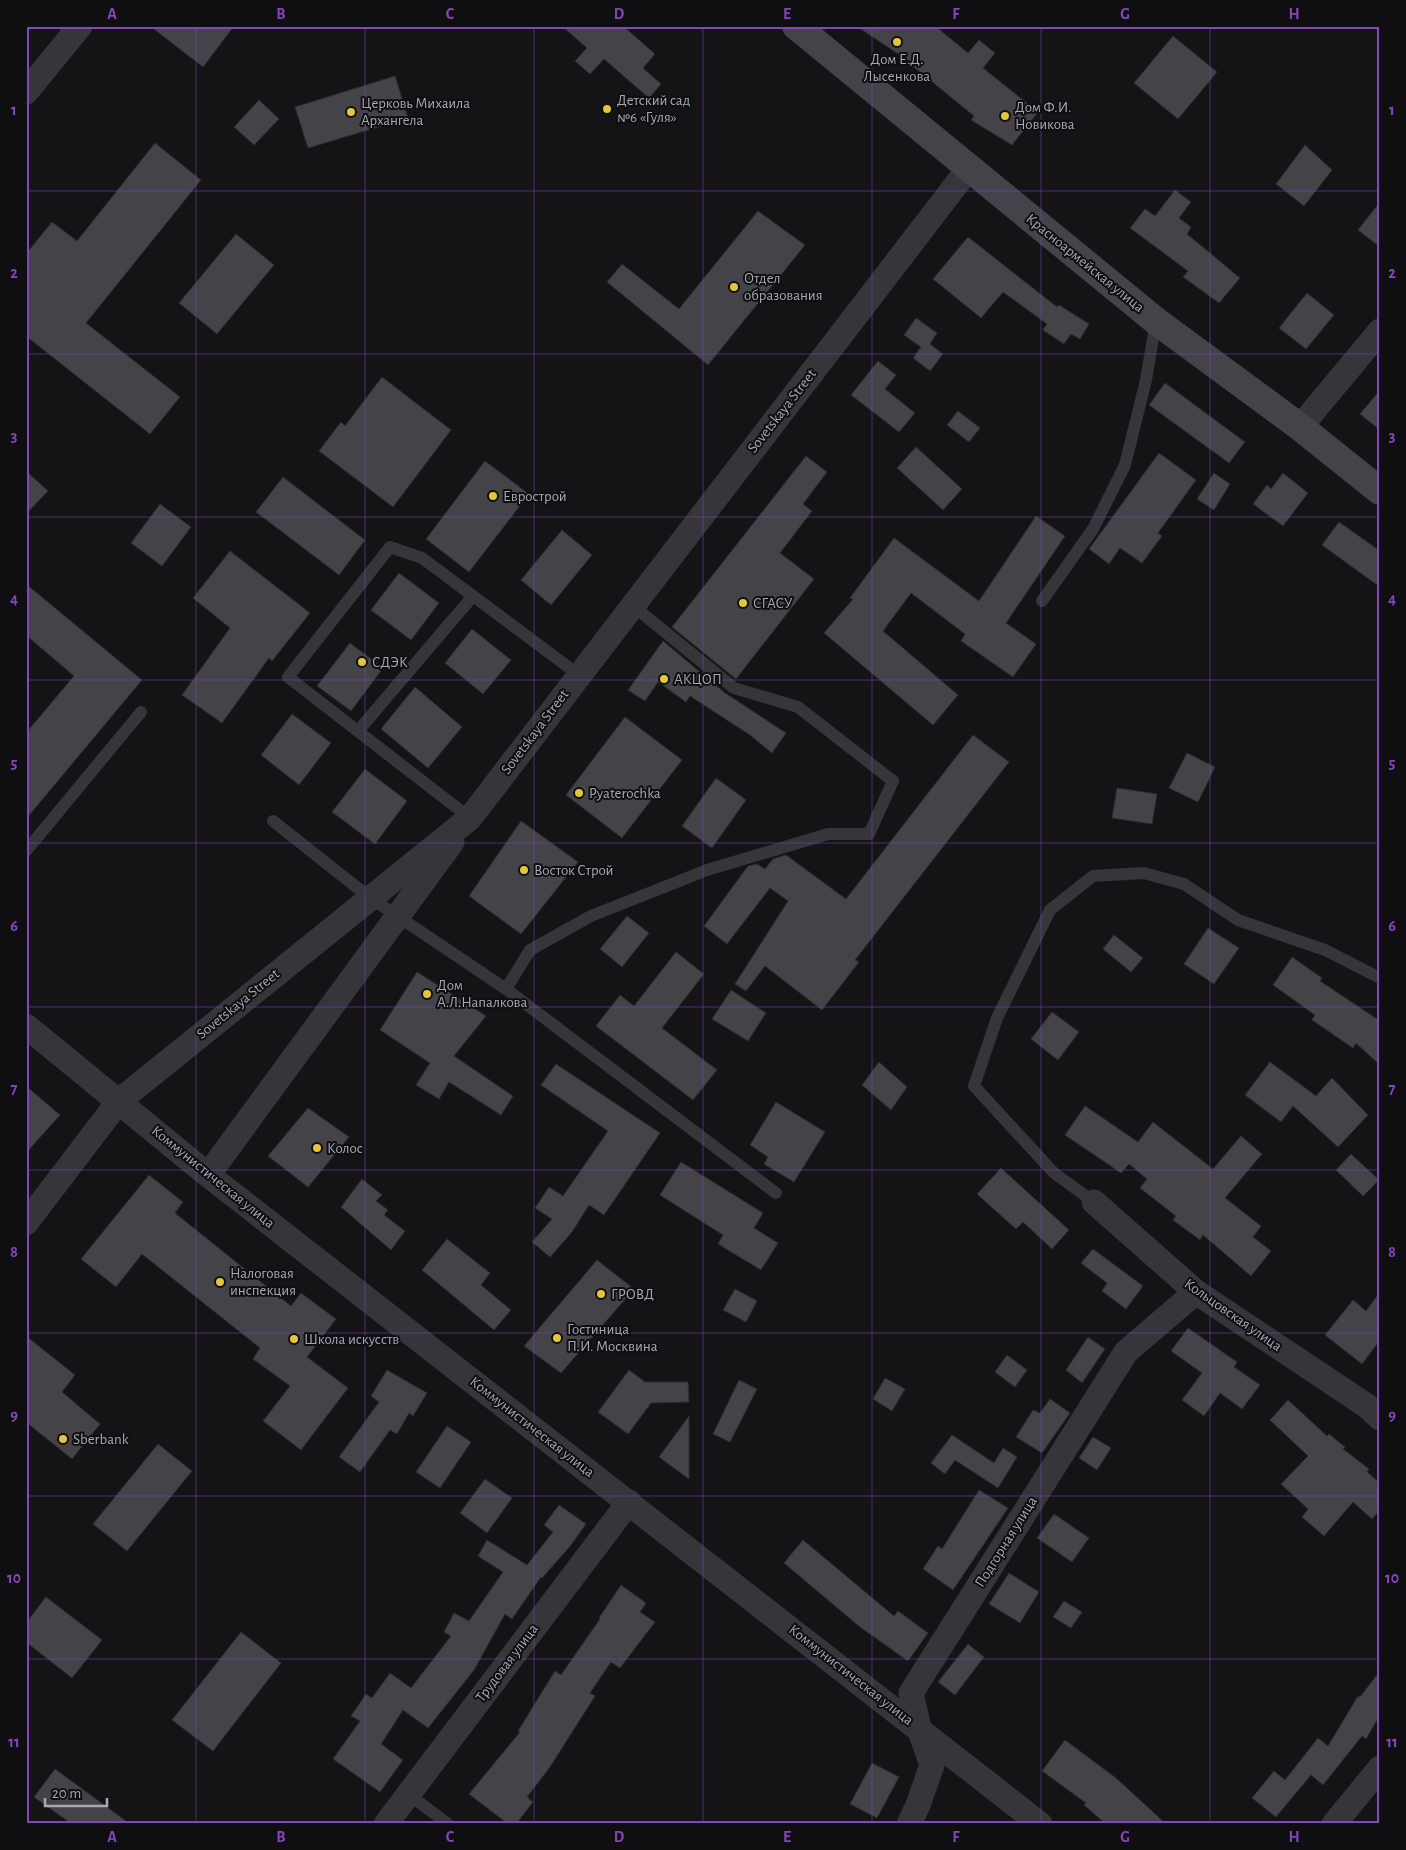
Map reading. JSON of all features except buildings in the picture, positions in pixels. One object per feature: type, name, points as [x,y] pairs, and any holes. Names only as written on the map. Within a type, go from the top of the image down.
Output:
[{"type":"main road","name":"Красноармейская улица","points":[[801,28],[1156,321],[1300,427],[1380,491]]},
{"type":"street","points":[[26,92],[80,26]]},
{"type":"street","name":"Sovetskaya Street","points":[[26,1223],[119,1101],[369,897],[470,818],[969,168]]},
{"type":"street","points":[[1300,427],[1380,331]]},
{"type":"street","points":[[208,1175],[470,818]]},
{"type":"street","name":"Коммунистическая улица","points":[[26,1026],[208,1175],[1040,1824]]},
{"type":"street","name":"Кольцовская улица","points":[[1094,1202],[1196,1292],[1375,1405]]},
{"type":"street","name":"Подгорная улица","points":[[909,1824],[932,1765],[919,1728],[911,1693],[1126,1352],[1196,1292]]},
{"type":"street","name":"Трудовая улица","points":[[386,1824],[407,1793],[629,1502]]},
{"type":"street","points":[[1334,1824],[1380,1768]]},
{"type":"lane","points":[[1042,601],[1093,529],[1125,465],[1146,380],[1156,321]]},
{"type":"lane","points":[[470,818],[288,677],[390,547],[422,558],[579,675]]},
{"type":"lane","points":[[358,731],[473,596]]},
{"type":"lane","points":[[506,989],[530,950],[591,916],[707,870],[828,834],[869,834],[893,781],[798,707],[734,688],[632,605]]},
{"type":"lane","points":[[26,851],[141,712]]},
{"type":"lane","points":[[273,821],[369,897],[506,989],[776,1193]]},
{"type":"lane","points":[[1094,1202],[1054,1173],[974,1086],[997,1018],[1050,910],[1093,876],[1144,874],[1184,884],[1238,920],[1325,950],[1380,978]]},
{"type":"lane","points":[[407,1793],[448,1824]]},
{"type":"place","name":"Дом Е.Д. Лысенкова","points":[[897,42]]},
{"type":"place","name":"Детский сад №6 «Гуля»","points":[[607,109]]},
{"type":"place","name":"Церковь Михаила Архангела","points":[[351,112]]},
{"type":"place","name":"Дом Ф.И. Новикова","points":[[1005,116]]},
{"type":"place","name":"Отдел образования","points":[[734,287]]},
{"type":"place","name":"Еврострой","points":[[493,496]]},
{"type":"place","name":"СГАСУ","points":[[743,603]]},
{"type":"place","name":"СДЭК","points":[[362,662]]},
{"type":"place","name":"АКЦОП","points":[[664,679]]},
{"type":"place","name":"Pyaterochka","points":[[579,793]]},
{"type":"place","name":"Восток Строй","points":[[524,870]]},
{"type":"place","name":"Дом А.Л.Напалкова","points":[[427,994]]},
{"type":"place","name":"Колос","points":[[317,1148]]},
{"type":"place","name":"Налоговая инспекция","points":[[220,1282]]},
{"type":"place","name":"ГРОВД","points":[[601,1294]]},
{"type":"place","name":"Гостиница П.И. Москвина","points":[[557,1338]]},
{"type":"place","name":"Школа искусств","points":[[294,1339]]},
{"type":"place","name":"Sberbank","points":[[63,1439]]}]
